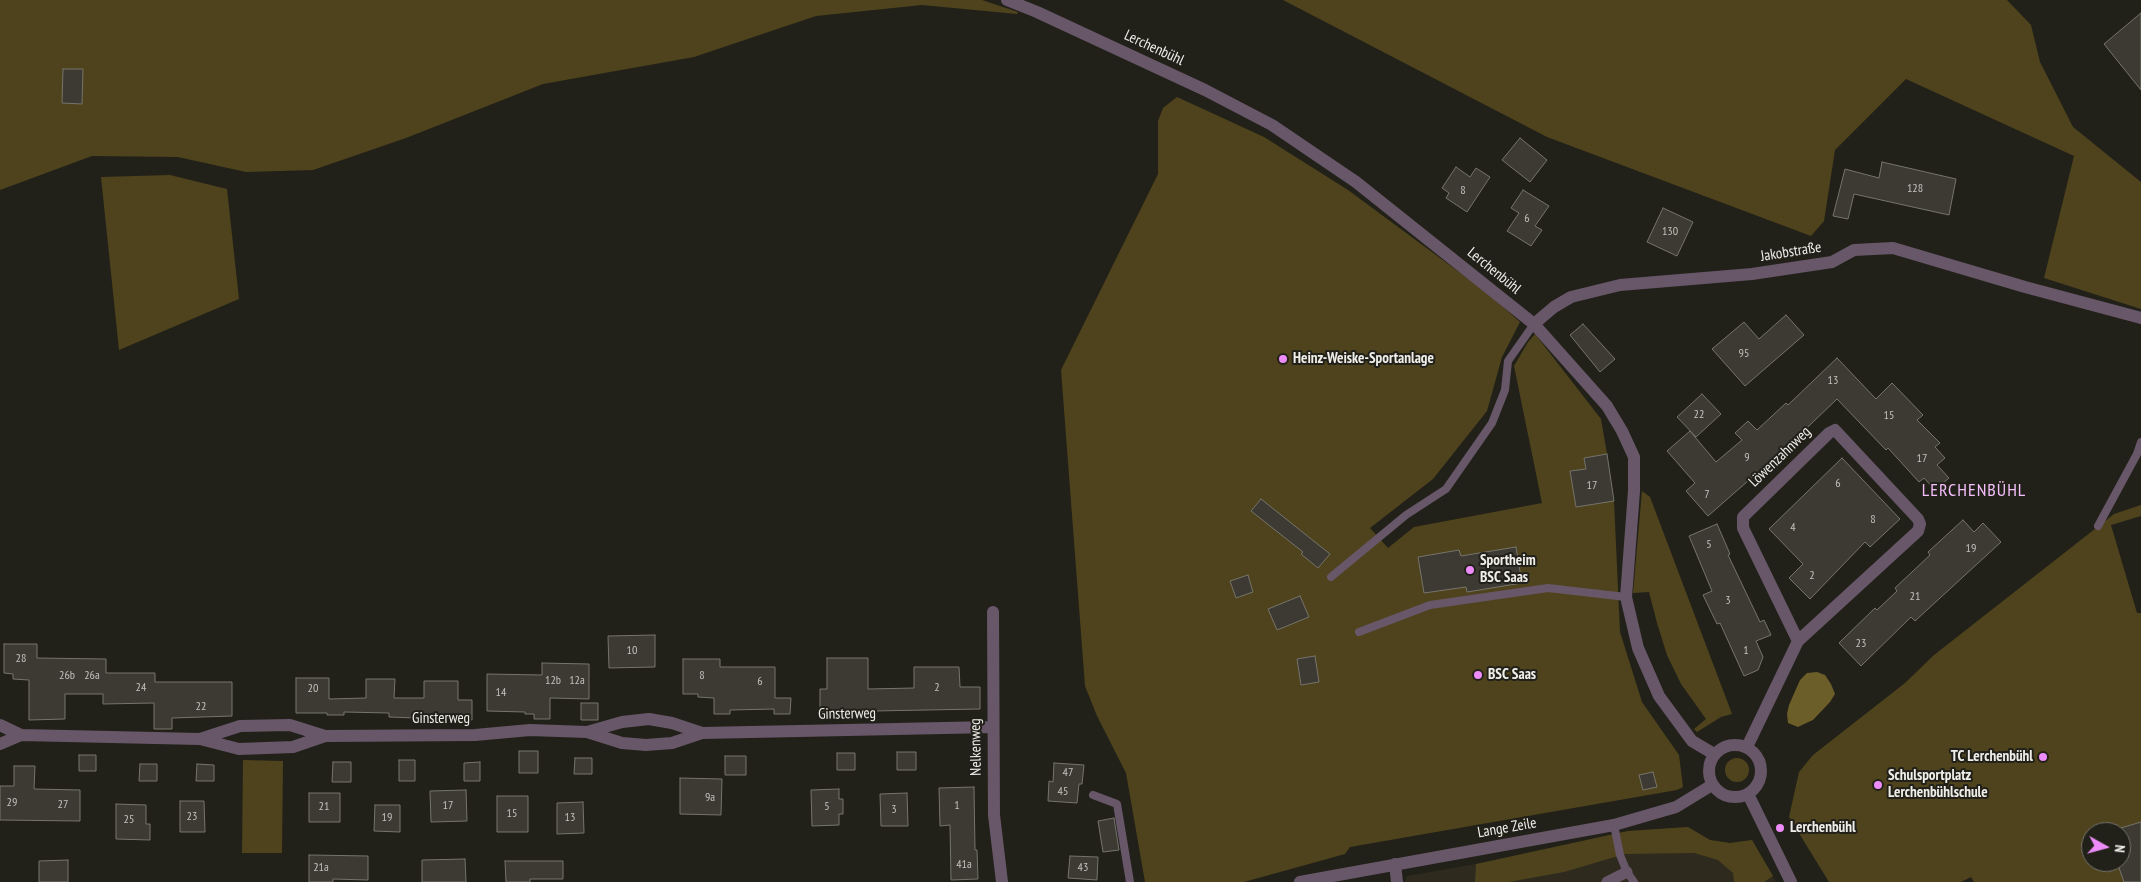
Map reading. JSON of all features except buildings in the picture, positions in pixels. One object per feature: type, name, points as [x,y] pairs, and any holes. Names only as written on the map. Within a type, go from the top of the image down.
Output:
[{"type":"street","name":"Lerchenbühl","points":[[1007,0],[1205,90],[1272,125],[1356,182],[1534,324],[1607,406],[1622,431],[1634,457],[1634,491],[1626,597],[1638,648],[1659,696],[1692,742],[1714,754]]},
{"type":"street","name":"Jakobstraße","points":[[1534,324],[1554,307],[1571,297],[1620,285],[1752,274],[1832,262],[1854,250],[1893,248],[2025,287],[2141,318]]},
{"type":"street","name":"Löwenzahnweg","points":[[1747,747],[1798,641],[1918,531],[1920,524],[1918,518],[1835,430],[1832,430],[1743,517],[1742,528],[1798,641]]},
{"type":"street","name":"Nelkenweg","points":[[993,612],[992,727],[994,815],[1002,882]]},
{"type":"street","name":"Ginsterweg","points":[[587,732],[622,722],[649,720],[672,723],[702,733]]},
{"type":"street","name":"Ginsterweg","points":[[0,725],[21,735]]},
{"type":"street","name":"Ginsterweg","points":[[200,738],[240,726],[290,725],[325,736],[475,735],[530,730],[587,732],[622,744],[646,745],[672,743],[702,733],[992,727]]},
{"type":"street","name":"Ginsterweg","points":[[0,744],[21,735],[200,738],[239,749],[293,747],[325,736]]},
{"type":"street","points":[[1738,744],[1747,747],[1756,754],[1761,764],[1762,772],[1755,789],[1738,798],[1728,797],[1712,785],[1708,769],[1714,754],[1721,748],[1738,744]]},
{"type":"street","name":"Lange Zeile","points":[[1300,882],[1614,825],[1676,807],[1712,785]]},
{"type":"street","points":[[1748,794],[1791,882]]},
{"type":"street","points":[[1395,864],[1398,882]]},
{"type":"street","points":[[1607,882],[1627,872]]},
{"type":"lane","points":[[1331,577],[1406,514],[1446,488],[1492,423],[1504,390],[1508,361],[1534,324]]},
{"type":"lane","points":[[2098,526],[2137,454],[2141,442]]},
{"type":"lane","points":[[1359,632],[1430,605],[1548,588],[1626,597]]},
{"type":"lane","points":[[1094,795],[1116,804],[1130,882]]},
{"type":"lane","points":[[1614,825],[1620,855],[1627,872],[1634,882]]},
{"type":"shaded area","points":[[0,0],[982,0],[1018,12],[1017,14],[922,5],[816,16],[694,57],[543,84],[406,138],[313,170],[246,172],[178,157],[92,156],[0,190]]},
{"type":"shaded area","points":[[1283,0],[2007,0],[2031,25],[2040,62],[2073,127],[2141,182],[2141,309],[2044,278],[2074,156],[1906,79],[1835,150],[1824,221],[1811,236],[1547,137]]},
{"type":"shaded area","points":[[1177,97],[1264,137],[1348,190],[1486,292],[1520,322],[1502,357],[1487,411],[1433,479],[1370,528],[1388,548],[1414,527],[1542,503],[1514,366],[1535,334],[1601,419],[1607,454],[1584,458],[1586,469],[1570,471],[1576,507],[1614,501],[1620,632],[1642,702],[1679,755],[1683,787],[1677,790],[1350,847],[1345,854],[1244,882],[1145,882],[1126,773],[1097,716],[1085,686],[1061,370],[1158,174],[1158,121],[1163,108]]},
{"type":"shaded area","points":[[170,175],[227,189],[239,299],[119,350],[101,177]]},
{"type":"shaded area","points":[[1642,491],[1650,497],[1732,714],[1721,717],[1697,732],[1694,729],[1706,719],[1681,684],[1667,655],[1649,592],[1633,593]]},
{"type":"shaded area","name":"TC Lerchenbühl","points":[[2141,505],[2141,516],[2111,525],[2137,613],[2141,613],[2141,882],[1974,882],[1971,877],[1961,882],[1829,882],[1789,817],[1799,772],[1813,755],[1905,683],[1934,655],[2114,514]]},
{"type":"shaded area","points":[[1817,672],[1825,675],[1835,694],[1813,720],[1798,727],[1788,723],[1789,705],[1800,680],[1807,673]]},
{"type":"shaded area","points":[[1737,758],[1742,759],[1748,765],[1748,775],[1742,781],[1737,782],[1732,781],[1726,775],[1725,770],[1726,765],[1732,759]]},
{"type":"shaded area","points":[[243,760],[283,761],[282,853],[242,853]]},
{"type":"shaded area","points":[[1688,827],[1710,840],[1730,843],[1752,840],[1776,882],[1405,882],[1407,876],[1476,864],[1628,831]]},
{"type":"shaded area","points":[[1688,827],[1710,840],[1730,843],[1752,840],[1773,876],[1764,882],[1734,882],[1733,873],[1718,860],[1694,853],[1625,854],[1564,872],[1509,882],[1475,882],[1476,864],[1628,831]]},
{"type":"place","name":"Heinz-Weiske-Sportanlage","points":[[1283,359]]},
{"type":"place","name":"Sportheim BSC Saas","points":[[1470,570]]},
{"type":"place","name":"BSC Saas","points":[[1478,675]]},
{"type":"place","name":"TC Lerchenbühl","points":[[2043,757]]},
{"type":"place","name":"Schulsportplatz Lerchenbühlschule","points":[[1878,785]]},
{"type":"place","name":"Lerchenbühl","points":[[1780,828]]},
{"type":"district","name":"LERCHENBÜHL","points":[[1974,491]]}]
